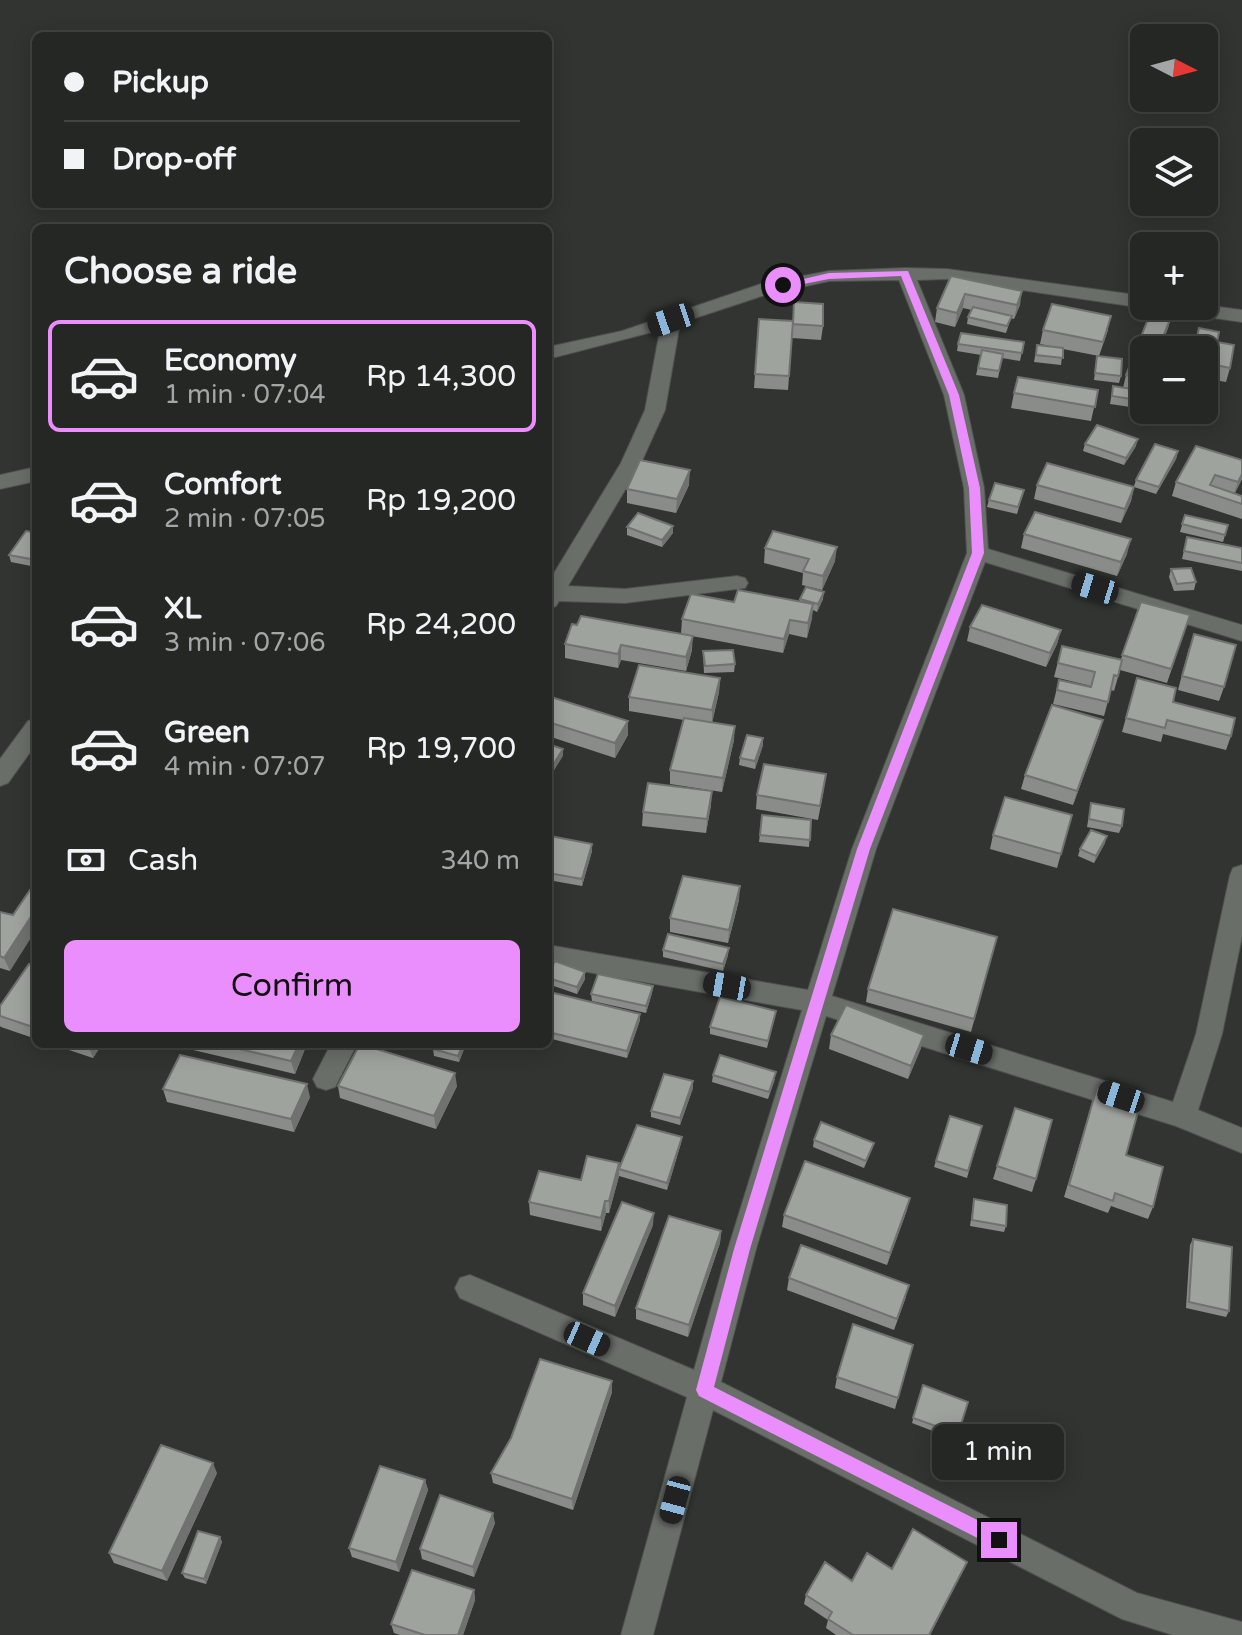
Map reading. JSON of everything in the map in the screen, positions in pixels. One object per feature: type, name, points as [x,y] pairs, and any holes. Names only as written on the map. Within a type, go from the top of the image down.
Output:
[{"type":"street","points":[[637,1635],[742,1249],[864,849],[978,553],[974,488],[954,395],[905,273]]},
{"type":"street","points":[[552,352],[627,335],[761,290],[829,276],[947,274],[1130,300]]},
{"type":"street","points":[[1218,313],[1242,316]]},
{"type":"street","points":[[552,594],[631,463],[655,410],[671,320]]},
{"type":"street","points":[[0,482],[32,475]]},
{"type":"street","points":[[978,553],[1242,633]]},
{"type":"street","points":[[552,597],[625,596],[737,583]]},
{"type":"street","points":[[0,777],[32,733]]},
{"type":"street","points":[[1182,1116],[1209,1034],[1242,875]]},
{"type":"street","points":[[552,956],[817,1002],[1182,1116],[1242,1141]]},
{"type":"street","points":[[326,1079],[342,1048]]},
{"type":"street","points":[[470,1288],[705,1390],[1133,1608],[1234,1635],[1242,1633]]},
{"type":"building","points":[[951,276],[1022,291],[1017,305],[965,294],[957,313],[937,308]]},
{"type":"building","points":[[794,302],[823,304],[823,326],[793,324]]},
{"type":"building","points":[[1052,304],[1111,316],[1103,342],[1043,330]]},
{"type":"building","points":[[973,307],[1012,316],[1007,326],[968,317]]},
{"type":"building","points":[[759,319],[793,321],[789,376],[755,374]]},
{"type":"building","points":[[1148,320],[1170,320],[1163,336],[1141,336]]},
{"type":"building","points":[[1199,328],[1219,332],[1218,337],[1197,336]]},
{"type":"building","points":[[961,333],[1024,342],[1022,353],[958,344]]},
{"type":"building","points":[[1218,342],[1234,345],[1230,368],[1218,365]]},
{"type":"building","points":[[1037,345],[1063,348],[1063,358],[1036,355]]},
{"type":"building","points":[[982,350],[1003,354],[999,371],[978,368]]},
{"type":"building","points":[[1097,356],[1122,359],[1121,376],[1095,373]]},
{"type":"building","points":[[1018,377],[1098,390],[1095,407],[1014,393]]},
{"type":"building","points":[[1113,386],[1130,389],[1130,399],[1112,396]]},
{"type":"building","points":[[1097,425],[1138,439],[1126,458],[1085,444]]},
{"type":"building","points":[[1155,444],[1178,451],[1159,487],[1136,480]]},
{"type":"building","points":[[1196,446],[1242,460],[1242,474],[1238,482],[1215,475],[1210,485],[1242,496],[1242,504],[1176,482]]},
{"type":"building","points":[[640,460],[690,470],[677,499],[627,489]]},
{"type":"building","points":[[1047,463],[1134,487],[1125,509],[1037,485]]},
{"type":"building","points":[[995,483],[1024,490],[1018,507],[989,500]]},
{"type":"building","points":[[1035,512],[1131,539],[1121,562],[1024,534]]},
{"type":"building","points":[[638,513],[673,526],[662,540],[627,527]]},
{"type":"building","points":[[1185,515],[1228,525],[1225,535],[1182,524]]},
{"type":"building","points":[[26,531],[32,532],[32,559],[9,555]]},
{"type":"building","points":[[773,531],[837,547],[823,576],[803,571],[809,559],[765,548]]},
{"type":"building","points":[[1187,537],[1242,548],[1242,563],[1184,551]]},
{"type":"building","points":[[1191,568],[1196,582],[1177,584],[1171,569]]},
{"type":"building","points":[[806,587],[824,592],[818,604],[800,599]]},
{"type":"building","points":[[738,590],[813,604],[808,623],[790,620],[784,639],[682,619],[691,594],[734,602]]},
{"type":"building","points":[[1141,602],[1190,615],[1171,669],[1122,655]]},
{"type":"building","points":[[982,605],[1061,630],[1050,653],[970,627]]},
{"type":"building","points":[[581,616],[693,636],[686,657],[621,645],[618,654],[565,644],[572,624],[577,625]]},
{"type":"building","points":[[1194,634],[1236,645],[1224,687],[1182,676]]},
{"type":"building","points":[[1062,646],[1122,660],[1118,676],[1114,675],[1108,702],[1057,690],[1059,680],[1091,687],[1095,672],[1058,663]]},
{"type":"building","points":[[733,650],[735,664],[705,666],[703,651]]},
{"type":"building","points":[[639,665],[720,678],[712,710],[629,697]]},
{"type":"building","points":[[1137,678],[1176,688],[1173,702],[1235,718],[1231,736],[1167,720],[1165,728],[1126,718]]},
{"type":"building","points":[[552,697],[628,721],[615,743],[552,723]]},
{"type":"building","points":[[1052,705],[1103,720],[1077,791],[1025,775]]},
{"type":"building","points":[[684,718],[735,726],[723,778],[670,770]]},
{"type":"building","points":[[747,735],[763,738],[755,761],[740,758]]},
{"type":"building","points":[[552,745],[563,749],[552,767]]},
{"type":"building","points":[[764,764],[826,774],[820,806],[757,795]]},
{"type":"building","points":[[648,783],[712,791],[707,819],[643,812]]},
{"type":"building","points":[[1005,797],[1072,815],[1061,854],[993,835]]},
{"type":"building","points":[[1091,803],[1124,809],[1122,826],[1089,819]]},
{"type":"building","points":[[762,815],[811,820],[810,840],[760,835]]},
{"type":"building","points":[[1091,830],[1107,836],[1096,856],[1080,849]]},
{"type":"building","points":[[552,836],[592,844],[582,879],[552,874]]},
{"type":"building","points":[[683,876],[740,886],[729,930],[670,918]]},
{"type":"building","points":[[32,891],[32,915],[4,958],[0,956],[0,912],[13,915]]},
{"type":"building","points":[[893,909],[997,937],[974,1019],[868,989]]},
{"type":"building","points":[[668,934],[729,948],[723,964],[663,950]]},
{"type":"building","points":[[555,961],[585,972],[577,987],[552,979]]},
{"type":"building","points":[[29,964],[32,965],[32,1027],[0,1016],[0,1006]]},
{"type":"building","points":[[598,974],[653,986],[646,1006],[591,994]]},
{"type":"building","points":[[552,992],[640,1014],[627,1051],[552,1033]]},
{"type":"building","points":[[720,997],[776,1011],[768,1041],[710,1027]]},
{"type":"building","points":[[846,1005],[924,1035],[911,1066],[831,1035]]},
{"type":"building","points":[[235,1048],[297,1048],[291,1061]]},
{"type":"building","points":[[358,1048],[373,1048],[455,1073],[434,1116],[338,1086]]},
{"type":"building","points":[[433,1048],[461,1048],[458,1056]]},
{"type":"building","points":[[180,1055],[307,1084],[291,1119],[163,1089]]},
{"type":"building","points":[[720,1055],[776,1072],[769,1092],[713,1075]]},
{"type":"building","points":[[664,1074],[693,1081],[680,1118],[651,1111]]},
{"type":"building","points":[[1097,1087],[1141,1101],[1126,1155],[1163,1167],[1153,1207],[1115,1193],[1113,1201],[1069,1185]]},
{"type":"building","points":[[1015,1108],[1052,1120],[1036,1179],[997,1166]]},
{"type":"building","points":[[950,1116],[982,1126],[968,1171],[936,1161]]},
{"type":"building","points":[[821,1122],[874,1143],[866,1161],[814,1140]]},
{"type":"building","points":[[637,1125],[682,1137],[667,1183],[619,1169]]},
{"type":"building","points":[[587,1156],[619,1163],[601,1218],[529,1202],[539,1171],[581,1180]]},
{"type":"building","points":[[805,1161],[910,1198],[890,1253],[784,1215]]},
{"type":"building","points":[[974,1199],[1007,1205],[1006,1226],[972,1220]]},
{"type":"building","points":[[622,1202],[654,1213],[615,1306],[583,1293]]},
{"type":"building","points":[[669,1216],[721,1231],[689,1325],[636,1308]]},
{"type":"building","points":[[1193,1239],[1232,1247],[1229,1311],[1189,1302]]},
{"type":"building","points":[[801,1245],[909,1285],[897,1319],[789,1278]]},
{"type":"building","points":[[853,1324],[913,1345],[898,1398],[837,1377]]},
{"type":"building","points":[[540,1359],[612,1381],[572,1499],[491,1473],[511,1438]]},
{"type":"building","points":[[923,1385],[968,1402],[958,1434],[913,1418]]},
{"type":"building","points":[[161,1445],[213,1463],[162,1571],[109,1553]]},
{"type":"building","points":[[380,1466],[425,1480],[396,1562],[349,1548]]},
{"type":"building","points":[[440,1495],[493,1513],[473,1567],[420,1549]]},
{"type":"building","points":[[913,1529],[967,1562],[929,1635],[853,1635],[828,1619],[832,1612],[806,1595],[825,1562],[852,1581],[867,1553],[892,1569]]},
{"type":"building","points":[[198,1531],[220,1537],[204,1579],[182,1573]]},
{"type":"building","points":[[412,1570],[474,1590],[458,1635],[425,1635],[391,1624]]},
{"type":"route","points":[[783,285],[829,276],[905,273],[954,395],[974,488],[978,553],[864,849],[742,1249],[705,1390],[999,1540]]}]
